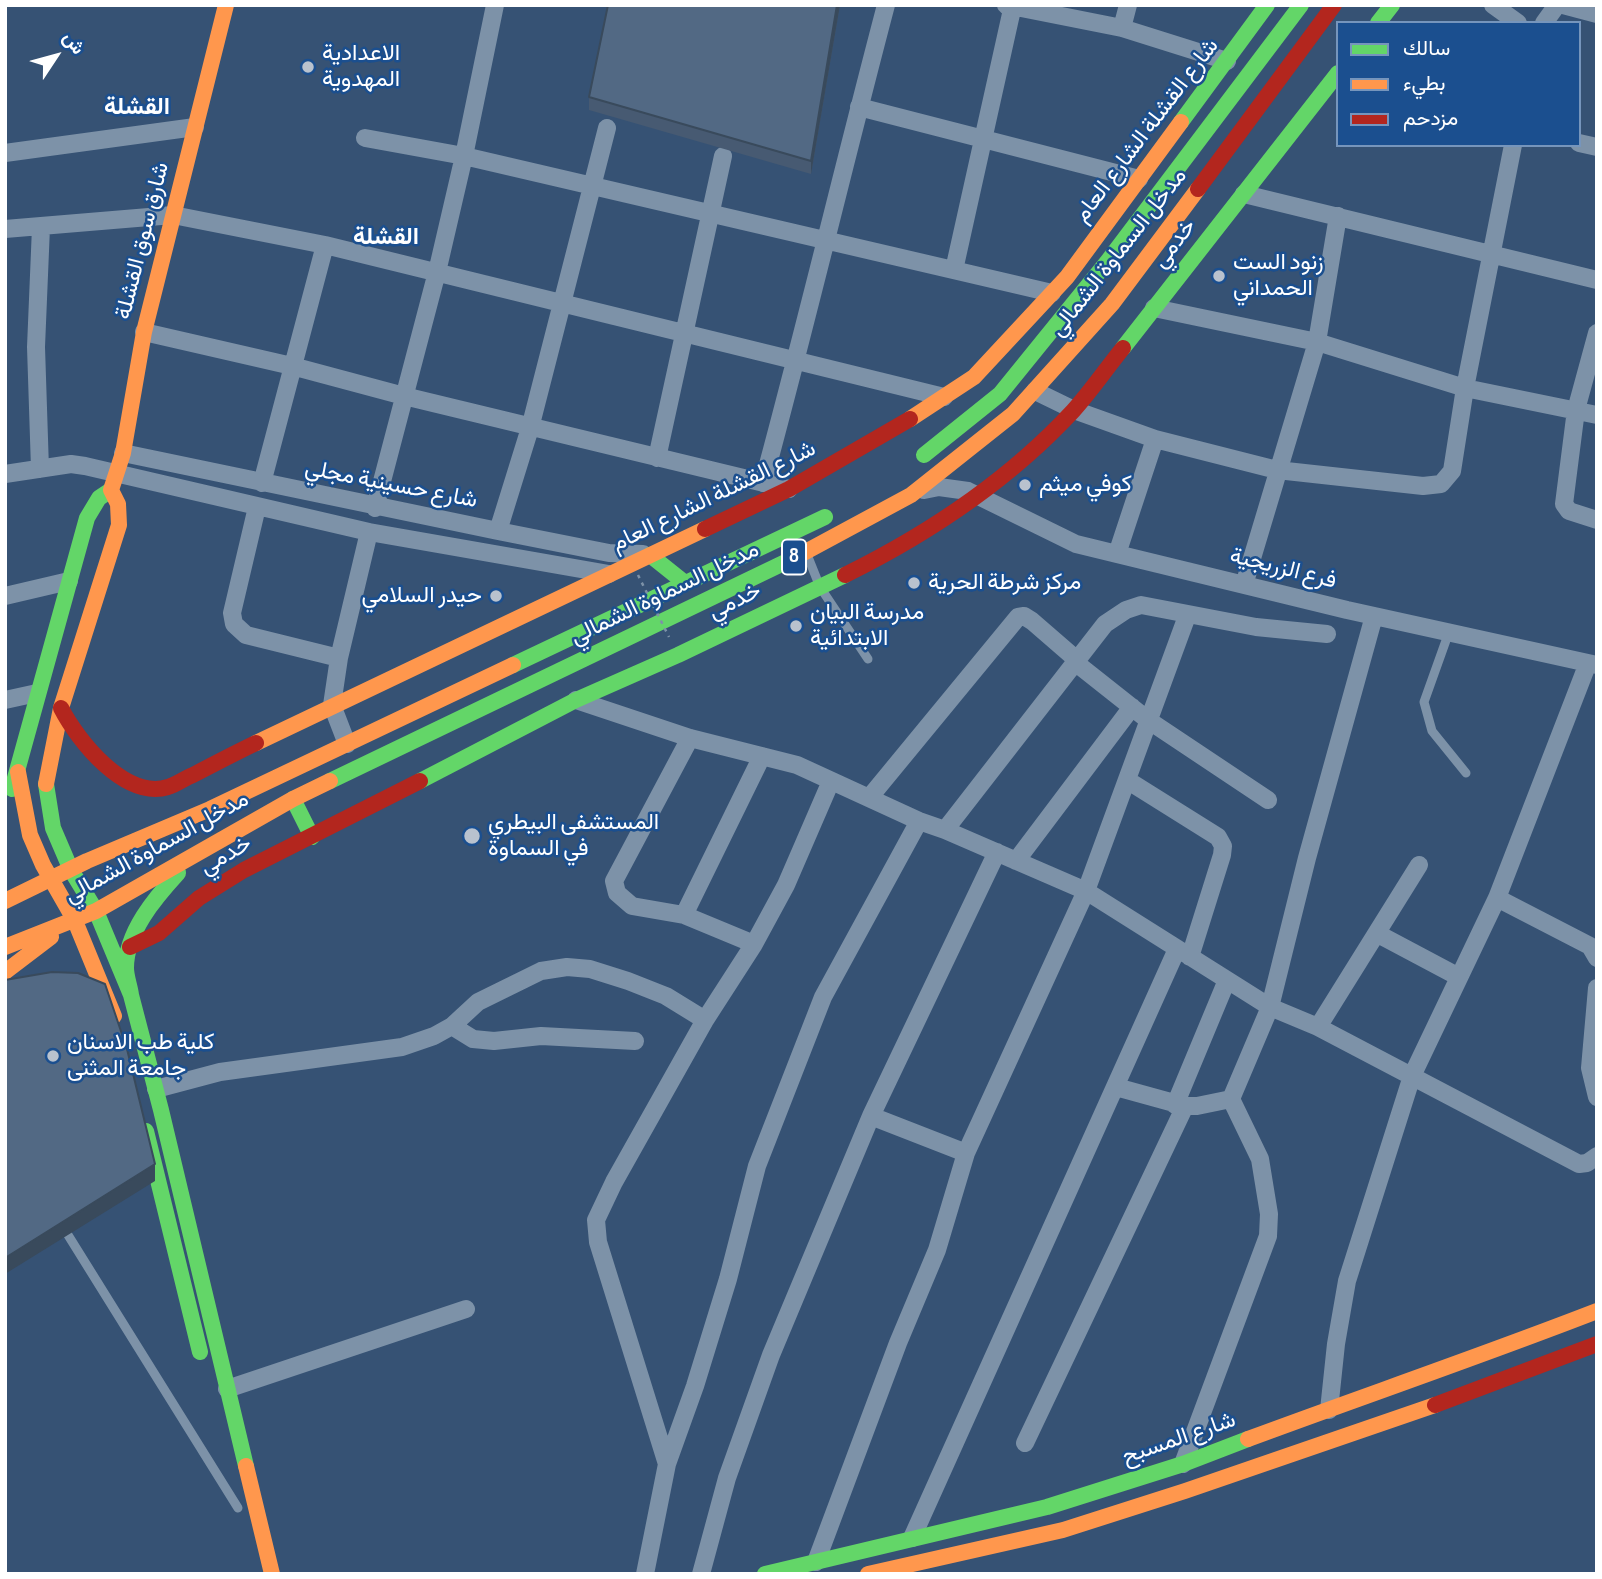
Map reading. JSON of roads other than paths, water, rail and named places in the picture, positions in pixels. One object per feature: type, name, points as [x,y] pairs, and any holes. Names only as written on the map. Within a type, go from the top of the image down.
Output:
[{"type":"main road","name":"شارق سوق القشلة","points":[[114,481],[123,453],[144,331],[226,5]]},
{"type":"main road","name":"شارع القشلة الشارع العام","points":[[61,708],[76,736],[104,762],[133,783],[156,789],[168,787],[332,705],[789,489],[974,377],[1067,277],[1267,5]]},
{"type":"main road","name":"مدخل السماوة الشمالي","points":[[915,463],[1000,394],[1107,262],[1223,112],[1301,5]]},
{"type":"main road","name":"مدخل السماوة الشمالي","points":[[5,947],[96,911],[293,799],[806,552],[911,495],[1013,414],[1112,304],[1334,5]]},
{"type":"main road","points":[[1380,21],[1392,5]]},
{"type":"main road","name":"خدمي","points":[[130,947],[159,933],[199,898],[232,876],[576,700],[690,650],[820,587],[928,530],[1020,463],[1074,410],[1336,76]]},
{"type":"main road","points":[[5,808],[18,772],[37,693],[87,518],[114,481]]},
{"type":"main road","points":[[114,481],[119,525],[61,708],[45,780],[53,828],[71,870],[96,911],[131,995]]},
{"type":"main road","name":"مدخل السماوة الشمالي","points":[[5,901],[87,860],[210,809],[835,512]]},
{"type":"main road","points":[[650,555],[685,583]]},
{"type":"main road","points":[[18,772],[30,835],[75,921],[118,1029]]},
{"type":"main road","points":[[293,799],[312,837]]},
{"type":"main road","points":[[124,863],[210,809]]},
{"type":"main road","points":[[240,828],[189,861],[164,887],[147,912],[130,947],[126,968],[272,1574]]},
{"type":"main road","points":[[46,904],[61,897],[70,888],[71,870]]},
{"type":"main road","points":[[75,921],[72,907],[76,896],[99,880]]},
{"type":"main road","points":[[5,972],[75,921]]},
{"type":"main road","points":[[86,988],[94,990],[111,1006]]},
{"type":"main road","points":[[144,1121],[202,1362]]},
{"type":"main road","name":"شارع المسبح","points":[[765,1574],[1047,1507],[1183,1464],[1406,1380],[1475,1359],[1597,1311]]},
{"type":"main road","points":[[868,1574],[1063,1530],[1185,1491],[1537,1368],[1597,1344]]},
{"type":"main road","points":[[1406,1380],[1416,1410]]},
{"type":"main road","points":[[225,1455],[239,1515]]},
{"type":"street","points":[[375,508],[437,272],[495,5]]},
{"type":"street","points":[[763,483],[886,5]]},
{"type":"street","points":[[1122,28],[1128,5]]},
{"type":"street","points":[[1493,5],[1515,21]]},
{"type":"street","points":[[1546,21],[1558,5]]},
{"type":"street","points":[[1563,5],[1597,14]]},
{"type":"street","points":[[954,270],[1011,6],[1122,28],[1227,61]]},
{"type":"street","points":[[859,107],[1139,179]]},
{"type":"street","points":[[5,153],[195,127]]},
{"type":"street","points":[[498,531],[530,428],[607,128]]},
{"type":"street","points":[[365,138],[464,156],[593,185],[1052,293]]},
{"type":"street","points":[[1035,391],[1074,410],[1155,439],[1277,470],[1423,486],[1441,484],[1451,471],[1513,147]]},
{"type":"street","points":[[657,458],[723,156]]},
{"type":"street","points":[[1244,194],[1597,280]]},
{"type":"street","points":[[5,229],[173,215],[325,245],[944,397]]},
{"type":"street","points":[[1244,585],[1317,342],[1338,216]]},
{"type":"street","points":[[40,469],[36,346],[41,227]]},
{"type":"street","points":[[262,483],[325,245]]},
{"type":"street","points":[[1154,309],[1317,342],[1465,388],[1597,415]]},
{"type":"street","points":[[144,331],[292,366],[530,428],[789,489]]},
{"type":"street","points":[[1597,333],[1576,410],[1564,504],[1569,511],[1597,520]]},
{"type":"street","points":[[1117,554],[1155,439]]},
{"type":"street","name":"شارع حسينية مجلي","points":[[123,453],[375,508],[609,553],[650,555]]},
{"type":"street","points":[[961,455],[959,474],[974,494]]},
{"type":"street","points":[[5,474],[71,464],[114,481],[257,507],[369,532],[610,574]]},
{"type":"street","points":[[911,495],[939,487],[974,494]]},
{"type":"street","name":"فرع الزريجية","points":[[974,494],[1076,544],[1592,664]]},
{"type":"street","points":[[257,507],[232,613],[234,624],[246,635],[339,658]]},
{"type":"street","points":[[347,744],[332,705],[339,658],[369,532]]},
{"type":"street","points":[[5,596],[69,581]]},
{"type":"street","points":[[945,830],[1105,624],[1126,610],[1141,606],[1256,627],[1327,634]]},
{"type":"street","points":[[1183,1464],[1268,1236],[1269,1214],[1260,1159],[1231,1099],[1270,1007],[1307,858],[1374,615]]},
{"type":"street","points":[[869,798],[1018,617],[1024,616],[1148,720],[1268,800]]},
{"type":"street","points":[[816,1562],[898,1343],[937,1250],[966,1153],[1086,891],[1187,616]]},
{"type":"street","points":[[1329,1410],[1336,1344],[1347,1281],[1412,1076],[1497,898],[1592,664]]},
{"type":"street","points":[[5,700],[37,693]]},
{"type":"street","points":[[576,700],[691,738],[797,765],[919,821],[1086,891],[1270,1007],[1318,1027],[1578,1164],[1587,1163],[1597,1156]]},
{"type":"street","points":[[1016,861],[1132,707]]},
{"type":"street","points":[[691,738],[614,881],[617,893],[632,906],[684,915],[754,944]]},
{"type":"street","points":[[684,915],[762,756]]},
{"type":"street","points":[[912,1538],[1116,1087],[1184,953],[1222,855],[1223,846],[1218,837],[1127,780]]},
{"type":"street","points":[[667,1464],[598,1242],[596,1220],[614,1182],[705,1020],[754,944],[786,885],[831,781]]},
{"type":"street","points":[[645,1574],[667,1464],[695,1386],[728,1279],[757,1166],[824,997],[919,821]]},
{"type":"street","points":[[701,1574],[727,1478],[771,1355],[871,1116],[997,852]]},
{"type":"street","points":[[1318,1027],[1419,865]]},
{"type":"street","points":[[1497,898],[1590,946],[1597,958]]},
{"type":"street","points":[[1378,934],[1459,977]]},
{"type":"street","points":[[156,1089],[220,1072],[402,1047],[434,1036],[452,1026],[478,1002],[541,971],[567,967],[590,969],[628,981],[666,996],[705,1020]]},
{"type":"street","points":[[1025,1443],[1180,1105],[1227,980]]},
{"type":"street","points":[[1597,988],[1590,1068],[1597,1097]]},
{"type":"street","points":[[452,1026],[473,1040],[494,1041],[541,1036],[635,1041]]},
{"type":"street","points":[[1116,1087],[1180,1105],[1197,1106],[1231,1099]]},
{"type":"street","points":[[871,1116],[966,1153]]},
{"type":"street","points":[[227,1389],[466,1309]]},
{"type":"lane","points":[[806,552],[820,587],[868,660]]},
{"type":"lane","points":[[1449,632],[1424,702],[1432,731],[1466,773]]},
{"type":"lane","points":[[56,1215],[239,1515]]},
{"type":"place","name":"الاعدادية المهدوية","points":[[308,67]]},
{"type":"place","name":"زنود الست الحمداني","points":[[1219,276]]},
{"type":"place","name":"كوفي ميثم","points":[[1025,485]]},
{"type":"place","name":"مركز شرطة الحرية","points":[[914,583]]},
{"type":"place","name":"حيدر السلامي","points":[[496,596]]},
{"type":"place","name":"مدرسة البيان الابتدائية","points":[[796,626]]},
{"type":"place","name":"المستشفى البيطري في السماوة","points":[[472,836]]},
{"type":"place","name":"كلية طب الاسنان جامعة المثنى","points":[[53,1056]]},
{"type":"district","name":"القشلة","points":[[137,108]]},
{"type":"district","name":"القشلة","points":[[386,238]]}]
